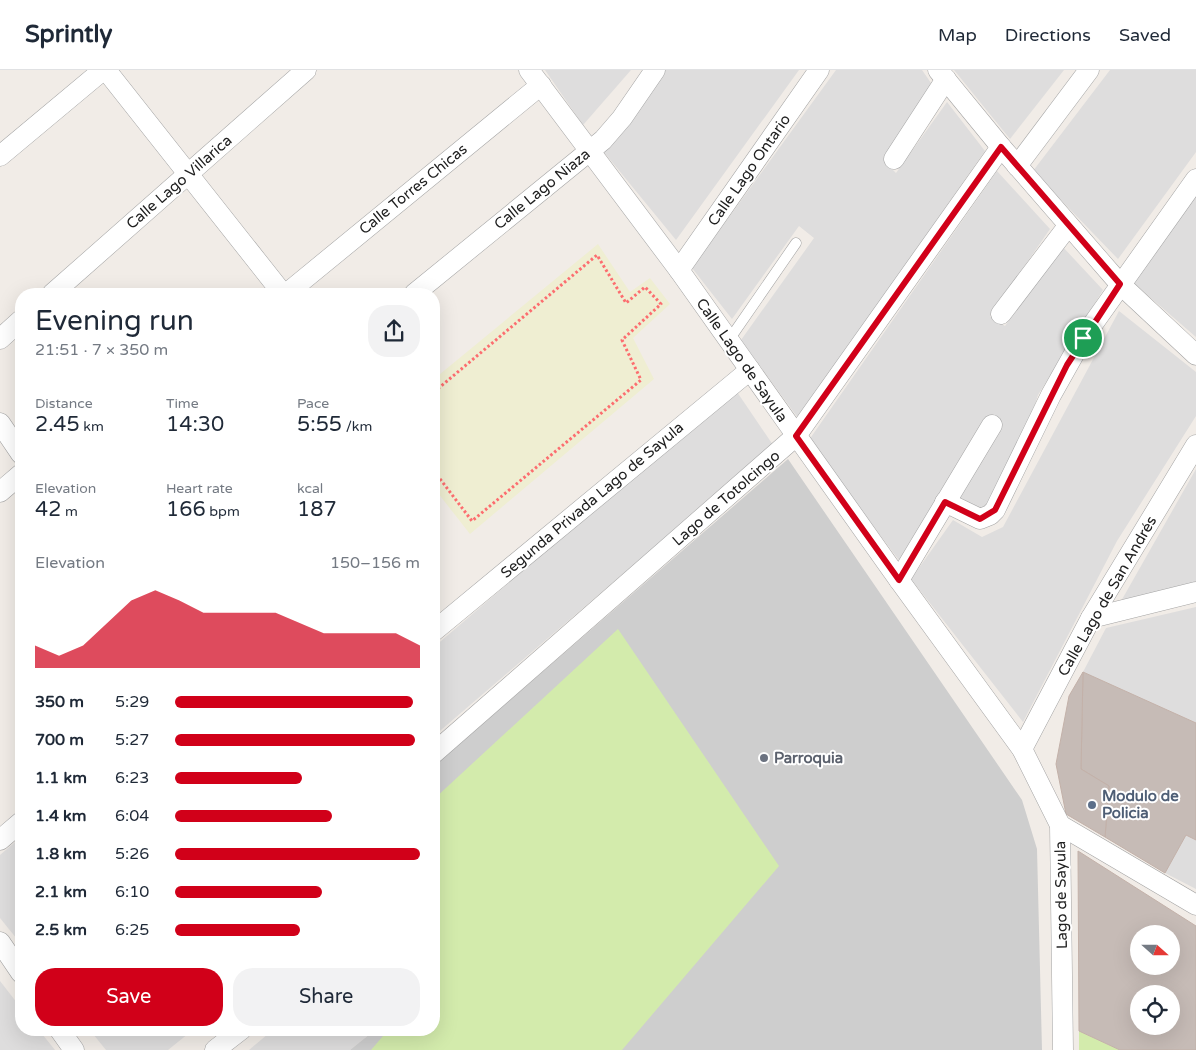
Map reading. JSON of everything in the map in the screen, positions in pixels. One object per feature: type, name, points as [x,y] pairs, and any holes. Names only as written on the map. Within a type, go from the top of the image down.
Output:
[{"type":"street","points":[[0,156],[105,70],[279,288]]},
{"type":"street","name":"Calle Lago Villarica","points":[[59,288],[306,70]]},
{"type":"street","name":"Calle Lago Niaza","points":[[421,288],[613,129],[655,70]]},
{"type":"street","name":"Calle Lago Ontario","points":[[679,270],[819,70]]},
{"type":"street","points":[[1017,166],[1089,70]]},
{"type":"street","name":"Calle Lago de Sayula","points":[[532,74],[679,270],[899,580],[1022,749]]},
{"type":"street","name":"Calle Torres Chicas","points":[[291,288],[532,74]]},
{"type":"street","points":[[894,159],[942,75],[1068,226],[1120,284],[1196,355]]},
{"type":"street","name":"Lago de Totolcingo","points":[[440,748],[796,436],[1001,147]]},
{"type":"street","points":[[945,502],[980,519],[995,510],[1067,365],[1120,284],[1196,179]]},
{"type":"street","points":[[1001,314],[1068,226]]},
{"type":"street","points":[[0,339],[15,325]]},
{"type":"street","name":"Segunda Privada Lago de Sayula","points":[[440,626],[750,370]]},
{"type":"street","points":[[0,423],[15,445]]},
{"type":"street","points":[[899,580],[992,425]]},
{"type":"street","name":"Calle Lago de San Andrés","points":[[1022,749],[1091,618],[1196,446]]},
{"type":"street","points":[[0,492],[15,479]]},
{"type":"street","points":[[1091,618],[1196,592]]},
{"type":"street","name":"Lago de Sayula","points":[[1022,749],[1060,824],[1063,1050]]},
{"type":"street","points":[[1060,824],[1196,905]]},
{"type":"street","points":[[0,840],[15,827]]},
{"type":"street","points":[[0,942],[15,964]]},
{"type":"street","points":[[65,1036],[74,1050]]},
{"type":"street","points":[[216,1050],[233,1036]]},
{"type":"lane","points":[[729,340],[796,243]]},
{"type":"path","points":[[440,387],[596,255],[626,303],[645,286],[661,304],[622,340],[641,380],[472,521],[440,479]]},
{"type":"shaded area","points":[[545,70],[631,70],[583,125]]},
{"type":"shaded area","points":[[665,70],[799,70],[676,240],[603,151],[620,136]]},
{"type":"shaded area","points":[[836,70],[922,70],[931,83],[884,161],[896,173],[947,102],[985,151],[798,418],[741,340],[814,238],[799,226],[732,319],[692,268]]},
{"type":"shaded area","points":[[954,70],[1064,70],[1010,139]]},
{"type":"shaded area","points":[[1110,70],[1196,70],[1196,152],[1118,259],[1033,171]]},
{"type":"shaded area","points":[[997,171],[1050,229],[990,316],[1005,326],[1062,246],[1103,290],[1038,395],[1026,433],[989,508],[980,514],[952,500],[1001,425],[988,416],[901,563],[809,440]]},
{"type":"shaded area","points":[[1196,192],[1196,337],[1130,280]]},
{"type":"shaded area","points":[[1119,311],[1196,372],[1196,416],[1117,541],[1023,722],[911,579],[953,520],[982,537],[1003,527]]},
{"type":"shaded area","points":[[735,389],[773,445],[440,731],[440,642]]},
{"type":"shaded area","points":[[788,459],[1022,800],[1037,849],[1042,1050],[350,1050],[367,1036],[440,1036],[440,761]]},
{"type":"shaded area","points":[[1196,469],[1196,583],[1120,603]]},
{"type":"shaded area","points":[[1196,607],[1196,723],[1083,672],[1106,628]]},
{"type":"shaded area","points":[[1186,835],[1196,840],[1196,889],[1165,873]]},
{"type":"shaded area","points":[[15,842],[15,937],[0,918],[0,855]]},
{"type":"shaded area","points":[[0,981],[15,1000],[15,1036],[44,1036],[55,1050],[0,1050]]},
{"type":"shaded area","points":[[95,1036],[185,1036],[168,1050],[106,1050]]},
{"type":"shaded area","points":[[266,1036],[367,1036],[350,1050],[249,1050]]},
{"type":"green space","points":[[598,244],[630,292],[650,278],[670,304],[633,338],[654,379],[470,534],[440,496],[440,374]]},
{"type":"green space","points":[[618,629],[779,866],[622,1050],[371,1050],[383,1036],[440,1036],[440,793]]},
{"type":"green space","points":[[1079,1031],[1120,1050],[1079,1050]]},
{"type":"building","points":[[1083,672],[1196,723],[1196,840],[1186,835],[1165,873],[1105,837],[1109,786],[1081,769]]},
{"type":"building","points":[[1083,672],[1081,769],[1109,786],[1105,837],[1066,814],[1056,764],[1069,696]]},
{"type":"building","points":[[1078,851],[1196,926],[1196,1050],[1120,1050],[1079,1031]]},
{"type":"place","name":"Parroquia","points":[[764,758]]},
{"type":"place","name":"Modulo de Policia","points":[[1092,805]]},
{"type":"route","points":[[1001,147],[1120,284],[1083,338],[1051,395],[995,510],[980,519],[945,502],[899,580],[796,436],[1001,147]]}]
